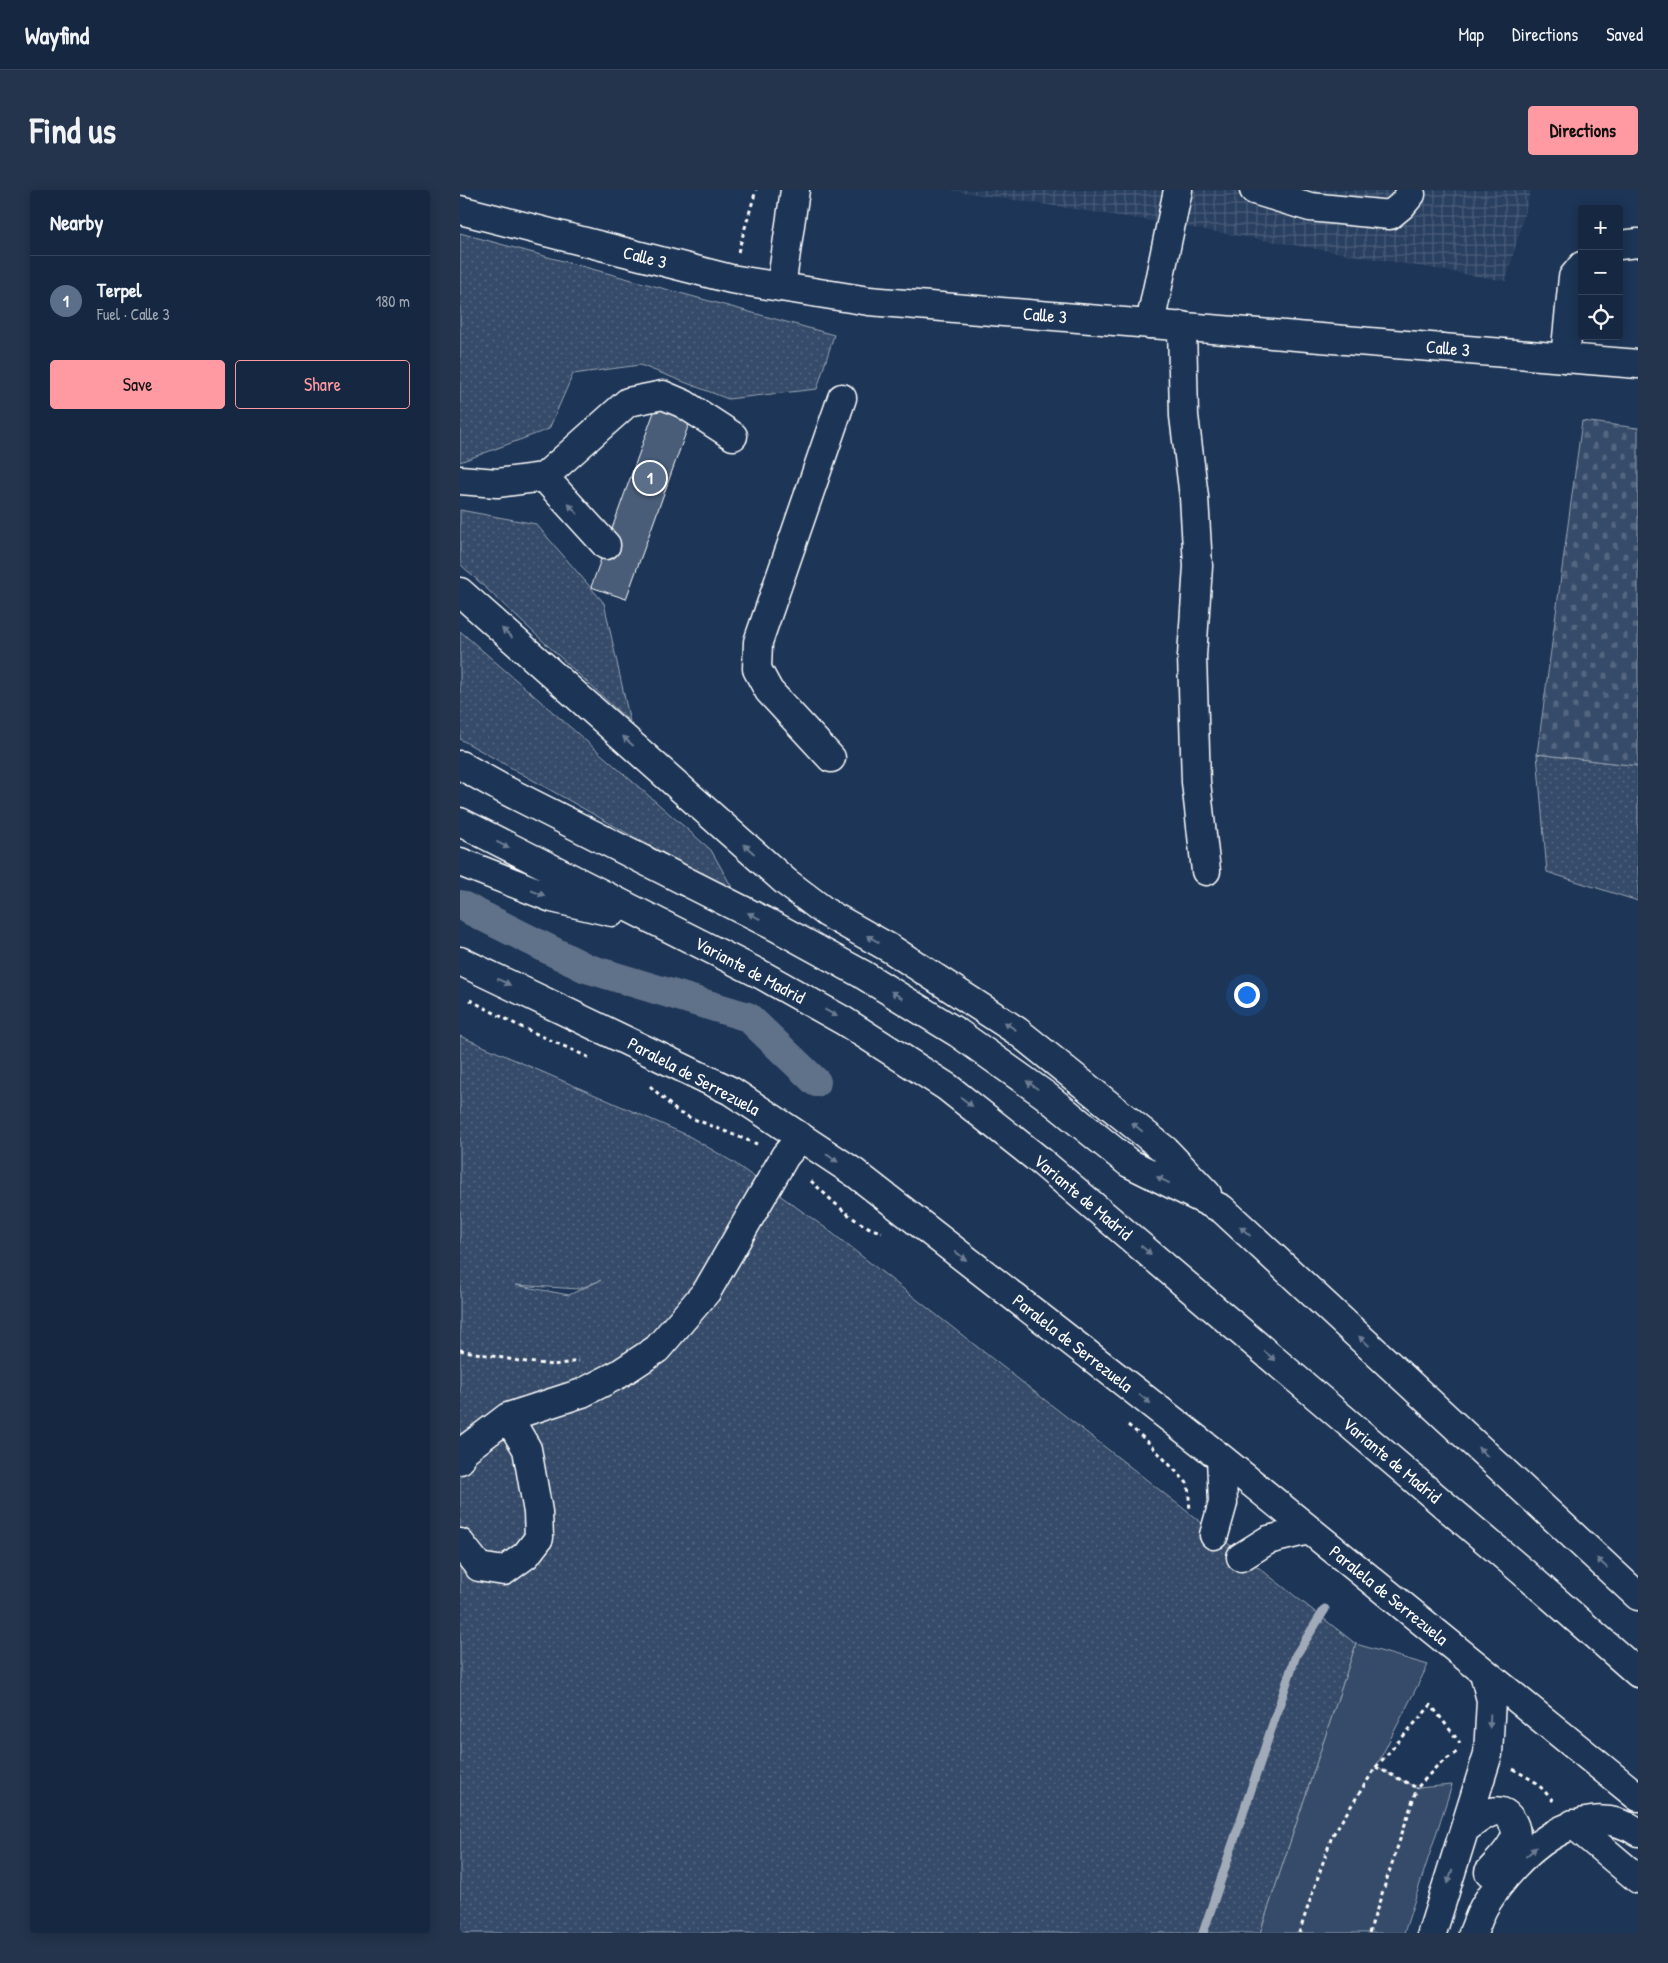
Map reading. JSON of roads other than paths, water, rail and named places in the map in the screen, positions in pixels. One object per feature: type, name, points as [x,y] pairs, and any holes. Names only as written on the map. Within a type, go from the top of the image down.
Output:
[{"type":"main road","points":[[782,287],[795,190]]},
{"type":"main road","points":[[1150,324],[1178,190]]},
{"type":"main road","points":[[1254,190],[1310,207],[1390,216],[1411,194]]},
{"type":"main road","name":"Calle 3","points":[[460,210],[731,279],[869,301],[1638,364]]},
{"type":"main road","points":[[1623,245],[1638,243]]},
{"type":"main road","points":[[1565,358],[1573,277],[1578,271]]},
{"type":"main road","points":[[1182,326],[1184,416],[1194,497],[1198,566],[1192,656],[1196,782],[1206,871]]},
{"type":"main road","points":[[460,480],[497,483],[544,477],[628,402],[663,394],[684,404],[733,436]]},
{"type":"main road","points":[[831,758],[769,691],[757,669],[758,642],[842,398]]},
{"type":"main road","points":[[544,477],[606,545]]},
{"type":"main road","points":[[460,592],[786,882],[827,913],[891,949],[1017,1031],[1165,1150],[1222,1209],[1638,1596]]},
{"type":"main road","points":[[460,765],[503,789],[776,927],[862,974],[966,1038],[1045,1095],[1129,1163],[1222,1209]]},
{"type":"main road","name":"Variante de Madrid","points":[[460,822],[762,975],[844,1021],[947,1087],[1059,1176],[1522,1571],[1638,1673]]},
{"type":"main road","points":[[460,862],[552,898],[664,924]]},
{"type":"main road","name":"Paralela de Serrezuela","points":[[460,961],[731,1091],[793,1146],[855,1173],[1222,1458],[1638,1797]]},
{"type":"main road","points":[[460,1460],[462,1452],[508,1417],[582,1393],[619,1374],[657,1350],[707,1291],[793,1146]]},
{"type":"main road","points":[[460,1543],[479,1567],[504,1571],[526,1555],[540,1538],[538,1512],[526,1449],[508,1417]]},
{"type":"main road","points":[[1214,1535],[1224,1503],[1222,1458]]},
{"type":"main road","points":[[1241,1557],[1268,1540],[1309,1530]]},
{"type":"main road","points":[[1432,1933],[1488,1754],[1491,1700],[1484,1672]]},
{"type":"main road","points":[[1458,1933],[1467,1904],[1474,1892],[1509,1849],[1516,1837],[1514,1825],[1510,1817],[1502,1811],[1494,1811],[1484,1815],[1466,1828]]},
{"type":"main road","points":[[1473,1933],[1485,1906],[1510,1871],[1546,1838],[1573,1824],[1598,1820],[1628,1825],[1638,1832]]},
{"type":"main road","points":[[1573,1824],[1638,1879]]},
{"type":"waterway","points":[[460,905],[586,968],[748,1017],[816,1082]]},
{"type":"waterway","points":[[1203,1933],[1296,1655],[1325,1609]]},
{"type":"place","name":"Terpel","points":[[650,478]]}]
